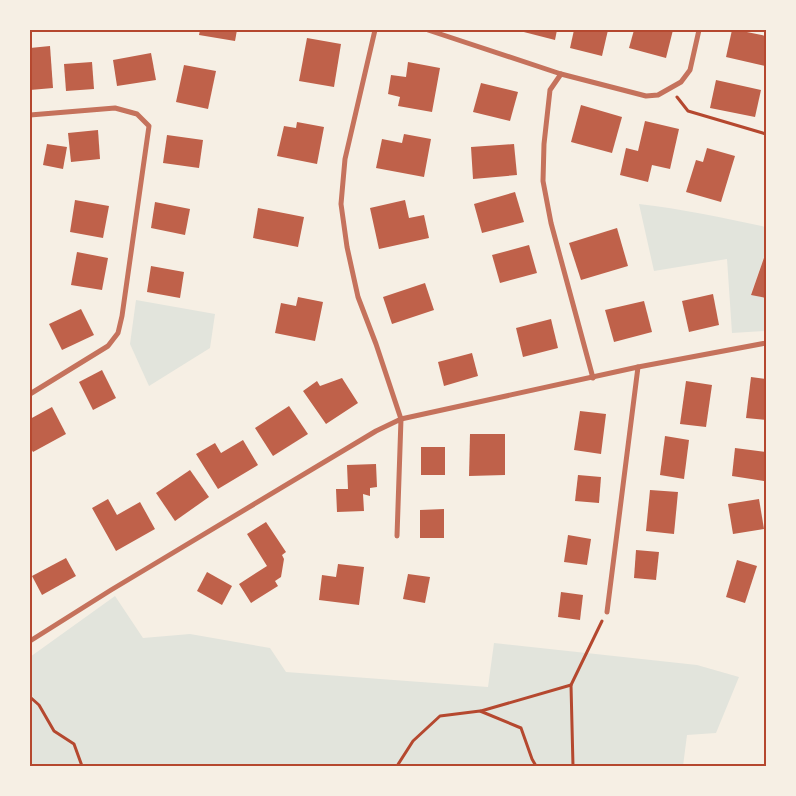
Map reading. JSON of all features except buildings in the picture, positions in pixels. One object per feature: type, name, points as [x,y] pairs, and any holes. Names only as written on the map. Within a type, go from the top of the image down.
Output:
[{"type":"street","points":[[375,30],[345,160],[341,204],[347,248],[358,297],[401,419],[397,536]]},
{"type":"street","points":[[428,30],[562,74],[646,96],[658,95],[681,82],[690,70],[699,30]]},
{"type":"street","points":[[562,74],[550,90],[544,144],[543,181],[552,223],[593,378]]},
{"type":"street","points":[[30,115],[115,108],[137,114],[149,126],[118,333],[108,346],[30,394]]},
{"type":"street","points":[[30,641],[111,590],[376,431],[401,419],[638,368],[766,343]]},
{"type":"street","points":[[607,612],[638,368]]},
{"type":"path","points":[[670,89],[688,111],[766,134]]},
{"type":"path","points":[[573,766],[571,685],[607,612]]},
{"type":"path","points":[[397,766],[413,741],[440,716],[480,711],[571,685]]},
{"type":"path","points":[[30,696],[38,705],[54,731],[74,744],[82,766]]},
{"type":"path","points":[[480,711],[521,728],[536,766]]},
{"type":"shaded area","points":[[639,204],[687,211],[766,227],[766,251],[751,294],[766,298],[766,331],[732,333],[727,259],[654,271]]},
{"type":"shaded area","points":[[136,300],[215,314],[210,348],[149,386],[130,344]]},
{"type":"shaded area","points":[[115,596],[143,638],[190,634],[270,648],[286,672],[488,687],[494,643],[697,665],[739,677],[716,733],[687,735],[683,766],[30,766],[30,657]]}]
